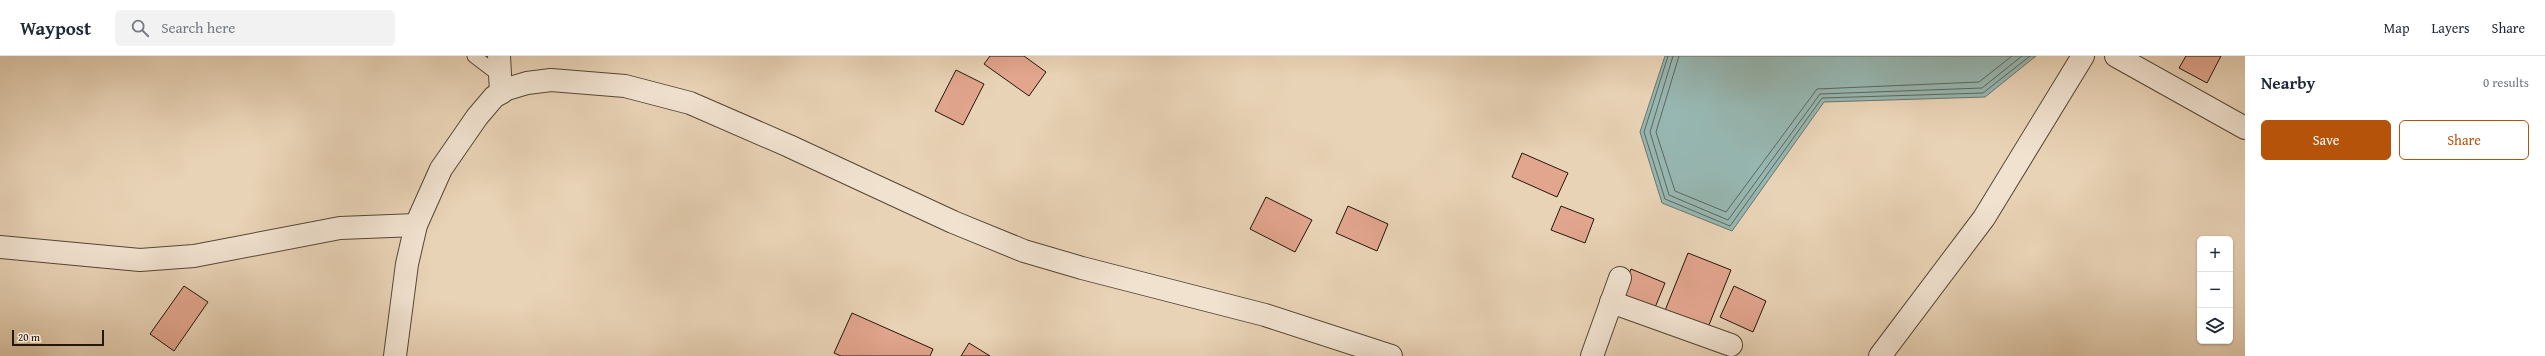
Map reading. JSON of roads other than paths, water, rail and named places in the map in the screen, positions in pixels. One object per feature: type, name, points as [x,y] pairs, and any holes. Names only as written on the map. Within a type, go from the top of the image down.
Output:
[{"type":"street","points":[[1880,356],[1984,218],[2082,56]]},
{"type":"street","points":[[2116,56],[2245,128]]},
{"type":"street","points":[[395,356],[407,264],[416,225],[441,169],[477,117],[500,75],[527,83],[551,80],[626,86],[690,103],[789,146],[954,222],[1024,251],[1082,268],[1265,315],[1391,356]]},
{"type":"street","points":[[0,246],[140,260],[194,256],[340,228],[416,225]]},
{"type":"street","points":[[1592,356],[1620,278]]},
{"type":"street","points":[[1611,302],[1731,345]]},
{"type":"lane","points":[[474,56],[500,75]]},
{"type":"water","points":[[1665,56],[2036,56],[1985,97],[1824,102],[1732,231],[1662,203],[1640,132]]}]
